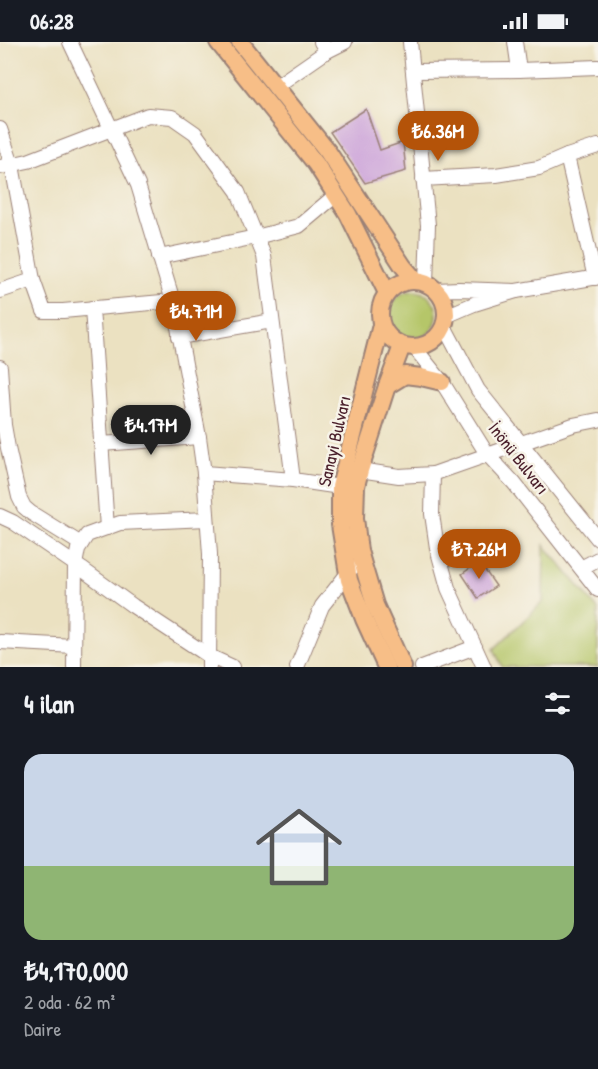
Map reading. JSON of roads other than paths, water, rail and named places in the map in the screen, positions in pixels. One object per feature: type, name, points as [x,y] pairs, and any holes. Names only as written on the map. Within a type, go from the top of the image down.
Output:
[{"type":"main road","points":[[218,42],[316,164],[348,214],[387,293]]},
{"type":"main road","points":[[240,42],[328,152],[403,266],[426,284],[442,297],[445,306],[445,321],[439,334],[432,341],[423,345],[408,346],[394,341],[381,325],[379,314],[381,303],[394,286],[404,281],[426,284]]},
{"type":"main road","name":"Sanayi Bulvarı","points":[[381,325],[340,487],[340,525],[349,580],[386,667]]},
{"type":"main road","name":"Sanayi Bulvarı","points":[[403,667],[375,605],[358,551],[355,518],[356,486],[360,470],[387,386],[408,346]]},
{"type":"main road","points":[[387,386],[405,375],[442,382]]},
{"type":"street","points":[[70,42],[138,185],[173,301],[204,473],[210,554],[209,662]]},
{"type":"street","points":[[276,87],[324,46],[345,42]]},
{"type":"street","points":[[411,42],[428,225],[426,284],[516,291]]},
{"type":"street","points":[[515,42],[519,70]]},
{"type":"street","points":[[414,71],[598,67]]},
{"type":"street","points":[[6,166],[28,161],[148,115],[172,117],[195,133],[238,192],[264,255],[293,480]]},
{"type":"street","points":[[0,129],[6,166],[33,280],[44,310],[63,311],[173,301]]},
{"type":"street","points":[[423,179],[496,175],[539,168],[598,146]]},
{"type":"street","points":[[445,321],[474,304],[516,291],[597,277],[567,156]]},
{"type":"street","points":[[159,257],[299,226],[336,195]]},
{"type":"street","points":[[0,291],[33,280]]},
{"type":"street","points":[[92,308],[107,528]]},
{"type":"street","points":[[179,337],[272,321]]},
{"type":"street","name":"İnönü Bulvarı","points":[[445,321],[478,390],[598,539]]},
{"type":"street","name":"İnönü Bulvarı","points":[[408,346],[442,382],[488,454],[514,483],[598,590]]},
{"type":"street","points":[[0,367],[6,437],[19,497],[24,507],[31,513],[81,544]]},
{"type":"street","points":[[360,470],[399,476],[433,474],[573,425],[598,420]]},
{"type":"street","points":[[101,444],[199,437]]},
{"type":"street","points":[[204,473],[293,480],[340,487]]},
{"type":"street","points":[[433,474],[432,514],[436,548],[448,588],[484,667]]},
{"type":"street","points":[[0,516],[13,522],[75,565],[209,662],[233,667]]},
{"type":"street","points":[[74,667],[75,565],[78,549],[87,535],[120,523],[207,519]]},
{"type":"street","points":[[297,667],[322,606],[361,558]]},
{"type":"street","points":[[581,568],[598,559]]},
{"type":"street","points":[[0,642],[74,646]]},
{"type":"street","points":[[422,667],[475,647]]}]
